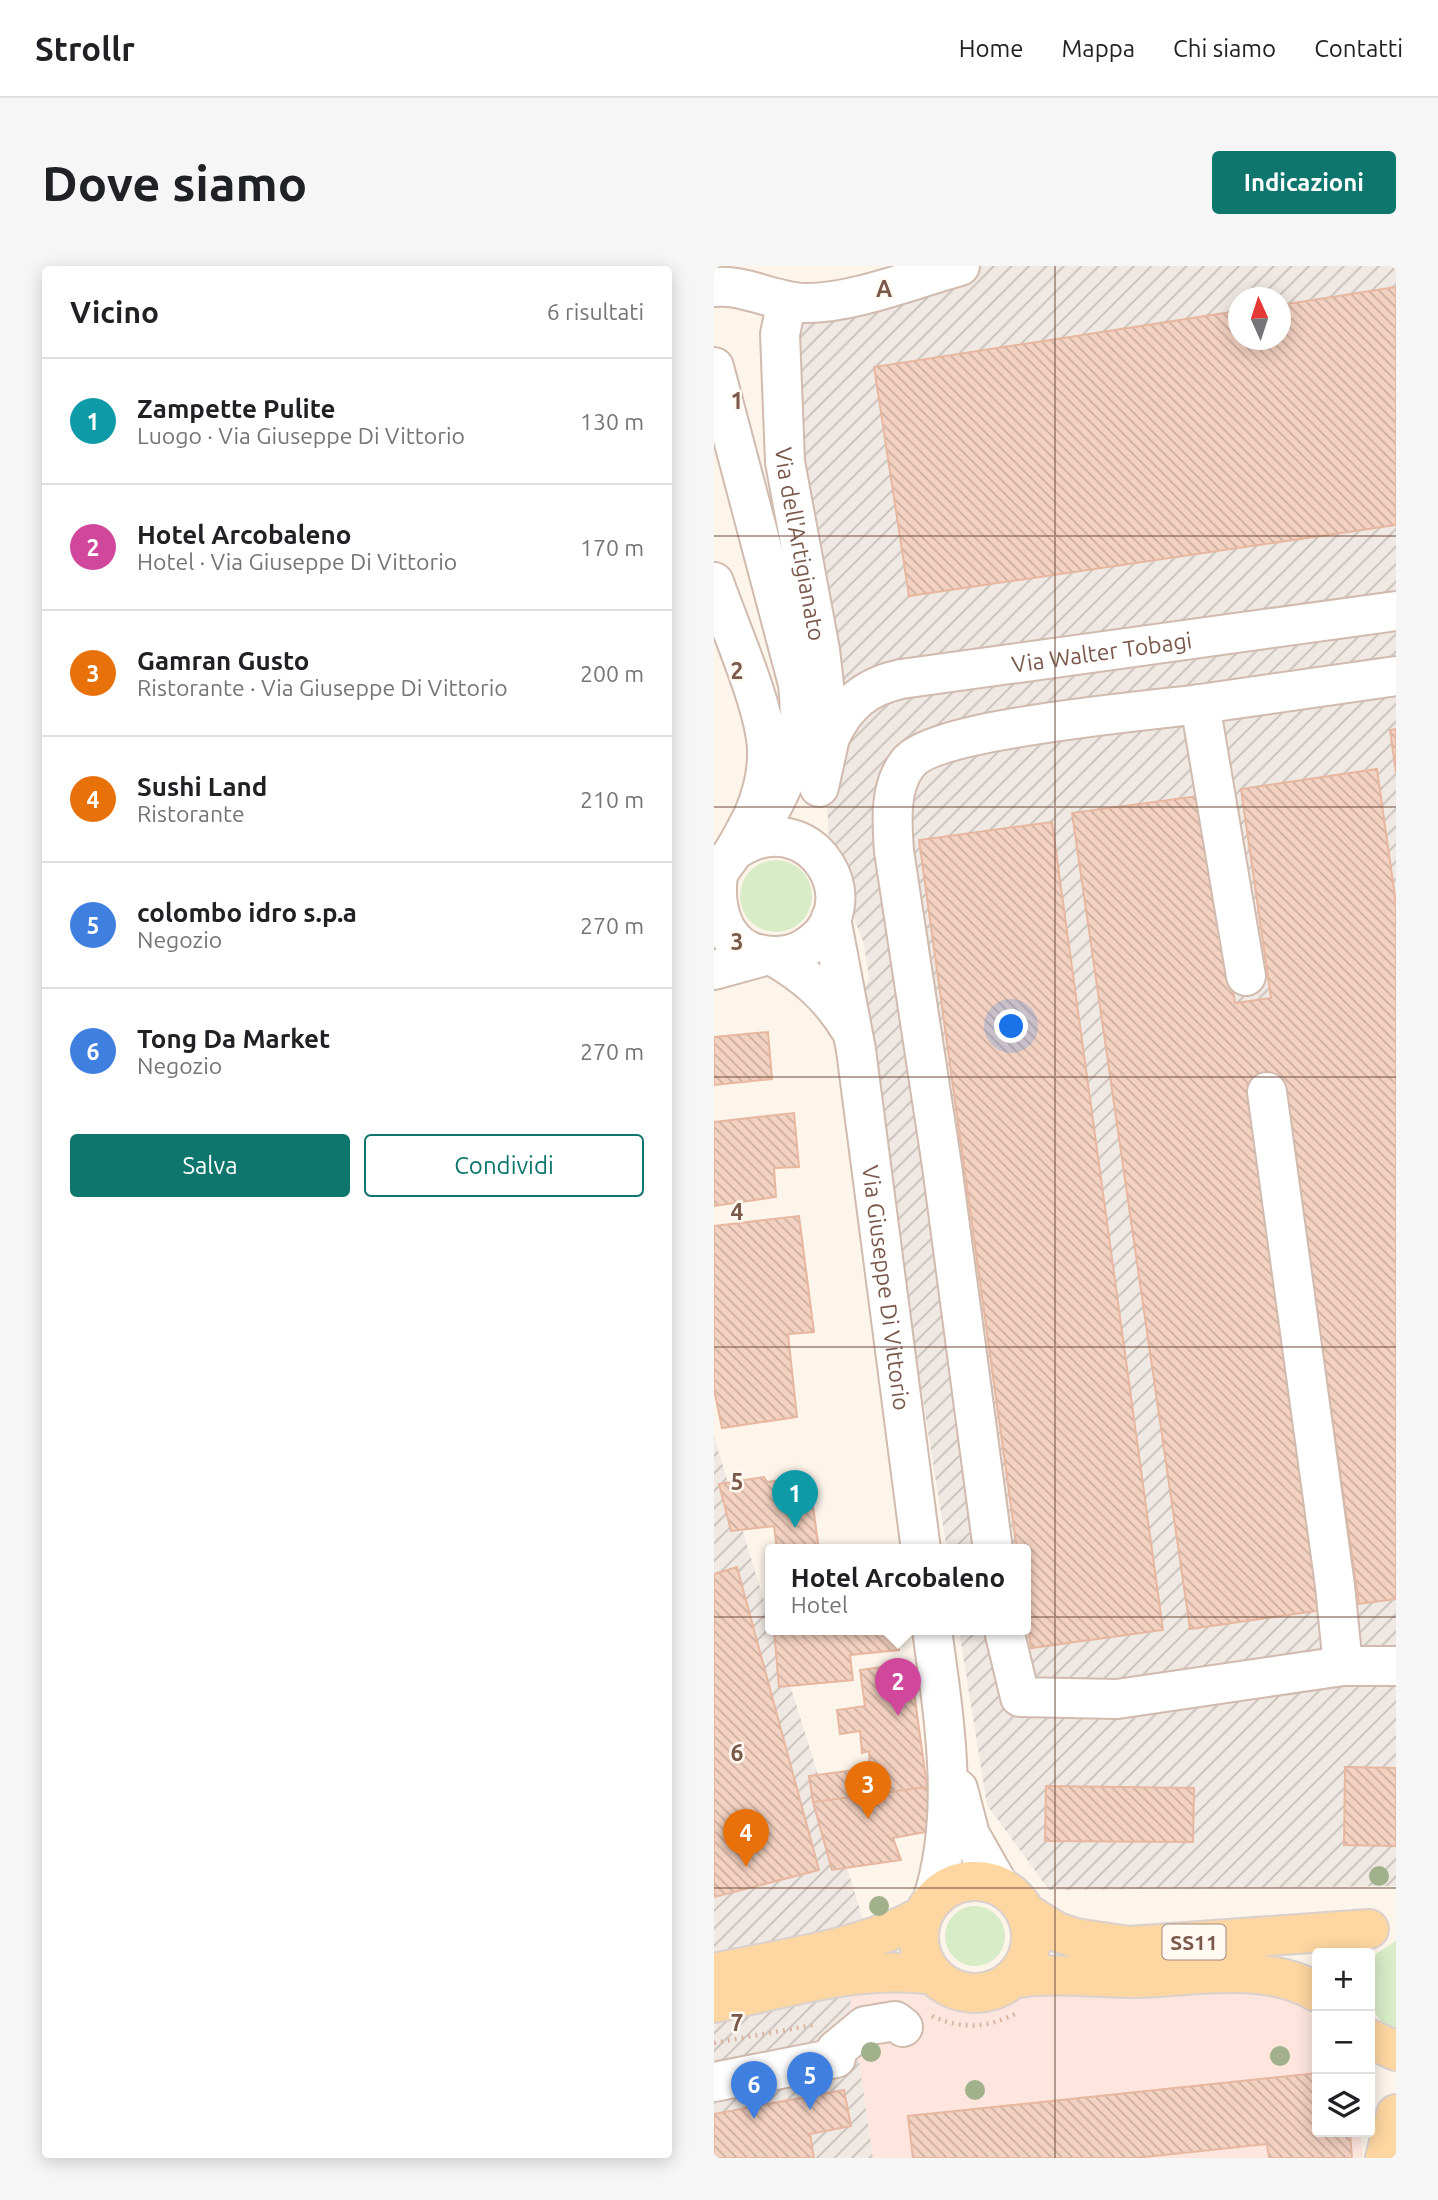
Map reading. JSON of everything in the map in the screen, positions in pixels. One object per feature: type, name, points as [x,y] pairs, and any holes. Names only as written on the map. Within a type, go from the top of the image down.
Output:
[{"type":"main road","points":[[714,1973],[846,1944],[903,1927],[960,1882],[984,1881],[999,1886]]},
{"type":"main road","name":"SS11","points":[[999,1886],[1015,1897],[1026,1913],[1056,1932],[1075,1938],[1129,1946],[1371,1933]]},
{"type":"main road","points":[[928,1907],[919,1947],[934,1975]]},
{"type":"main road","points":[[1017,1995],[1028,1955],[1030,1934],[1026,1913]]},
{"type":"main road","name":"SS11","points":[[714,2003],[847,1975],[904,1971],[934,1975],[949,1987],[967,1992],[1017,1995],[1068,1973],[1133,1978],[1254,1974],[1281,1977],[1312,1990]]},
{"type":"main road","points":[[1375,2041],[1396,2051]]},
{"type":"main road","points":[[1385,2158],[1396,2114]]},
{"type":"main road","points":[[1368,2137],[1370,2158]]},
{"type":"street","points":[[736,281],[787,301],[809,303],[840,299],[960,266]]},
{"type":"street","name":"Via dell'Artigianato","points":[[787,301],[780,334],[785,462],[820,650],[830,737],[819,786]]},
{"type":"street","points":[[714,367],[799,684],[811,711],[817,740],[819,839],[823,860],[835,888],[831,918],[820,936],[805,948],[714,970]]},
{"type":"street","points":[[714,583],[758,710],[767,747],[762,791],[743,846]]},
{"type":"street","name":"Via Walter Tobagi","points":[[830,737],[859,695],[878,685],[901,678],[1396,611]]},
{"type":"street","points":[[992,1544],[942,1167],[894,851],[892,818],[897,787],[916,756],[956,740],[1396,676]]},
{"type":"street","points":[[769,956],[737,944],[724,930],[715,914],[714,894],[718,874],[743,846],[772,806],[794,759],[801,726],[799,684]]},
{"type":"street","points":[[1200,704],[1246,976]]},
{"type":"street","points":[[743,846],[769,836],[790,837],[808,846],[823,860]]},
{"type":"street","name":"Via Giuseppe Di Vittorio","points":[[831,918],[845,981],[850,1029],[861,1084],[921,1544]]},
{"type":"street","name":"Via Giuseppe Di Vittorio","points":[[769,956],[807,977],[827,996],[850,1029]]},
{"type":"street","points":[[1267,1092],[1335,1586],[1343,1666]]},
{"type":"street","points":[[933,1635],[946,1747],[970,1835],[999,1886]]},
{"type":"street","points":[[1005,1635],[1020,1697],[1117,1699],[1343,1666],[1396,1666]]},
{"type":"street","points":[[928,1907],[942,1870],[946,1747]]},
{"type":"street","points":[[714,2082],[836,2058],[836,2050],[865,2026],[912,2020]]},
{"type":"path","points":[[912,2020],[980,2026],[998,2023],[1017,1995]]},
{"type":"path","points":[[714,2043],[824,2023]]},
{"type":"shaded area","points":[[906,266],[1396,266],[1396,1886],[1049,1890],[987,1805],[960,1635],[1031,1635],[1031,1544],[946,1544],[866,1044],[861,999],[869,978],[864,944],[830,856],[821,698],[772,338]]},
{"type":"shaded area","points":[[714,1437],[765,1604],[765,1635],[775,1635],[865,1926],[714,1955]]},
{"type":"shaded area","points":[[848,1985],[927,1993],[966,2004],[990,2001],[1027,1990],[1251,1986],[1312,2007],[1312,2137],[1361,2137],[1363,2158],[873,2158]]},
{"type":"shaded area","points":[[848,1985],[873,2158],[714,2158],[714,2010]]},
{"type":"green space","points":[[776,860],[796,866],[806,876],[812,896],[806,916],[796,926],[776,932],[756,926],[746,916],[740,896],[746,876],[756,866]]},
{"type":"green space","points":[[969,1906],[981,1906],[1000,1919],[1005,1936],[1003,1948],[992,1961],[981,1966],[969,1966],[950,1953],[945,1942],[945,1930],[958,1911]]},
{"type":"green space","points":[[1396,1941],[1396,2029],[1381,2021],[1375,2013],[1377,1953]]},
{"type":"building","points":[[1396,287],[1396,525],[909,596],[874,367],[1228,313],[1228,350],[1291,350],[1291,303]]},
{"type":"building","points":[[1396,729],[1396,773],[1390,730]]},
{"type":"building","points":[[1377,769],[1396,904],[1396,1599],[1359,1604],[1283,1078],[1247,1083],[1323,1610],[1190,1629],[1072,813],[1205,795],[1235,1003],[1271,998],[1241,789]]},
{"type":"building","points":[[1052,822],[1163,1630],[1031,1648],[1031,1544],[1016,1544],[919,840]]},
{"type":"building","points":[[768,1032],[772,1079],[714,1085],[714,1037]]},
{"type":"building","points":[[794,1113],[799,1167],[774,1168],[776,1197],[714,1206],[714,1122]]},
{"type":"building","points":[[799,1216],[814,1332],[788,1334],[797,1417],[722,1428],[714,1389],[714,1226]]},
{"type":"building","points":[[809,1476],[818,1544],[776,1544],[774,1526],[731,1531],[719,1484],[764,1477],[767,1482]]},
{"type":"building","points":[[737,1567],[819,1870],[714,1897],[714,1574]]},
{"type":"building","points":[[774,1635],[898,1635],[899,1650],[850,1655],[853,1680],[779,1687]]},
{"type":"building","points":[[910,1663],[927,1787],[813,1802],[809,1776],[870,1768],[869,1751],[862,1753],[860,1731],[840,1734],[837,1710],[865,1706],[860,1670]]},
{"type":"building","points":[[1345,1767],[1396,1768],[1396,1846],[1344,1845]]},
{"type":"building","points":[[1046,1786],[1194,1788],[1193,1842],[1045,1841]]},
{"type":"building","points":[[927,1787],[936,1830],[893,1838],[901,1860],[832,1870],[813,1802]]},
{"type":"building","points":[[1312,2074],[1312,2137],[1350,2137],[1352,2158],[1269,2158],[1267,2144],[1135,2158],[913,2158],[908,2116]]},
{"type":"building","points":[[844,2090],[851,2126],[810,2134],[814,2158],[714,2158],[714,2114]]},
{"type":"place","name":"Zampette Pulite","points":[[795,1528]]},
{"type":"place","name":"Hotel Arcobaleno","points":[[898,1716]]},
{"type":"place","name":"Gamran Gusto","points":[[868,1819]]},
{"type":"place","name":"Sushi Land","points":[[746,1867]]},
{"type":"place","name":"colombo idro s.p.a","points":[[810,2110]]},
{"type":"place","name":"Tong Da Market","points":[[754,2119]]}]
